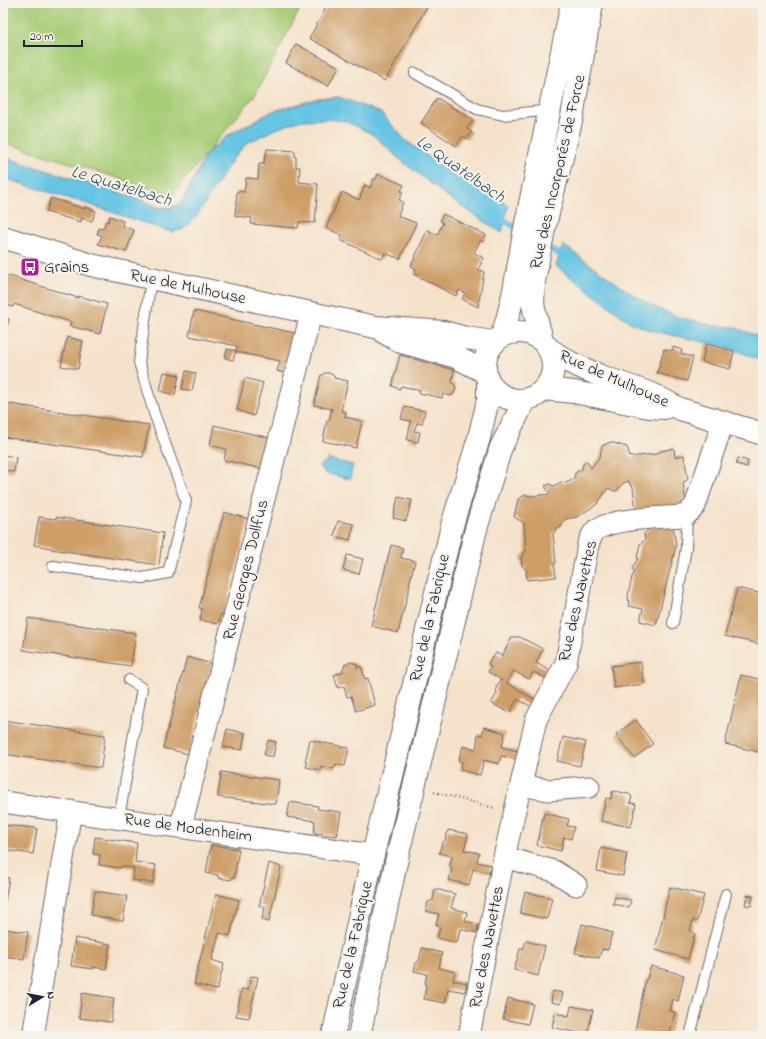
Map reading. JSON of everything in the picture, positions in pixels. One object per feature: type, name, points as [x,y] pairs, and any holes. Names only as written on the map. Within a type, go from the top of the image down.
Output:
[{"type":"main road","name":"Rue des Incorporés de Force","points":[[546,344],[533,305],[534,281],[528,259],[528,215],[572,3]]},
{"type":"main road","name":"Rue des Incorporés de Force","points":[[498,338],[509,316],[528,259],[544,229],[572,117],[592,3]]},
{"type":"main road","name":"Rue de Mulhouse","points":[[3,237],[91,265],[311,314],[375,327],[444,332],[466,338],[498,338]]},
{"type":"main road","name":"Rue de Mulhouse","points":[[375,327],[401,342],[456,357],[486,377]]},
{"type":"main road","points":[[512,331],[523,331],[534,334],[546,344],[553,359],[553,370],[550,380],[544,390],[525,400],[514,400],[504,397],[495,391],[486,377],[484,361],[487,351],[498,338],[512,331]]},
{"type":"main road","name":"Rue de Mulhouse","points":[[546,344],[569,362],[604,378],[652,394],[680,409],[763,434]]},
{"type":"main road","name":"Rue de la Fabrique","points":[[333,1036],[373,855],[453,522],[479,438],[488,400],[486,377]]},
{"type":"main road","name":"Rue de Mulhouse","points":[[544,390],[574,392],[649,408],[680,409]]},
{"type":"main road","name":"Rue de la Fabrique","points":[[359,1036],[397,858],[476,529],[501,447],[525,400]]},
{"type":"main road","points":[[373,855],[397,858]]},
{"type":"street","name":"Rue Georges Dollfus","points":[[181,826],[311,314]]},
{"type":"street","points":[[687,514],[695,506],[723,422]]},
{"type":"street","name":"Rue des Navettes","points":[[469,1036],[504,857],[536,720],[566,663],[588,545],[594,532],[604,526],[687,514]]},
{"type":"street","points":[[522,785],[548,790],[589,787]]},
{"type":"street","name":"Rue de Modenheim","points":[[3,802],[181,826],[373,855]]},
{"type":"street","points":[[33,1036],[71,811]]},
{"type":"street","points":[[504,857],[554,871],[576,885]]},
{"type":"lane","points":[[415,73],[477,109],[503,115],[551,110]]},
{"type":"lane","points":[[53,566],[143,578],[168,573],[186,501],[154,413],[139,362],[151,279]]},
{"type":"lane","points":[[673,623],[686,548],[687,514]]},
{"type":"lane","points":[[119,818],[142,688],[129,680]]},
{"type":"lane","points":[[690,1036],[726,894]]},
{"type":"path","points":[[414,788],[514,814]]},
{"type":"green space","points":[[3,3],[303,3],[255,95],[172,195],[3,142]]},
{"type":"water","points":[[339,97],[381,113],[405,140],[454,175],[508,205],[502,233],[452,200],[403,162],[372,134],[345,121],[327,119],[301,120],[273,130],[247,143],[234,157],[196,217],[182,230],[171,232],[3,178],[3,157],[130,196],[161,208],[173,207],[182,202],[206,154],[230,134],[273,111],[318,99]]},
{"type":"water","points":[[563,245],[629,292],[654,307],[678,317],[715,326],[734,327],[763,338],[763,361],[727,347],[649,330],[630,322],[556,266]]},
{"type":"water","points":[[327,459],[353,465],[350,479],[324,473],[324,470],[319,466],[322,463],[326,463]]},
{"type":"building","points":[[327,3],[429,3],[385,81],[309,38],[325,10]]},
{"type":"building","points":[[296,44],[339,67],[328,86],[286,63]]},
{"type":"building","points":[[437,98],[473,120],[467,129],[472,132],[467,139],[463,136],[456,146],[421,123]]},
{"type":"building","points":[[267,149],[295,151],[296,167],[300,167],[299,182],[318,184],[315,223],[299,222],[298,228],[251,224],[252,218],[235,216],[237,191],[244,192],[246,178],[258,179],[259,164],[264,164]]},
{"type":"building","points":[[378,174],[404,185],[401,191],[403,192],[399,200],[403,202],[398,216],[416,223],[400,259],[385,253],[382,259],[340,240],[342,235],[326,228],[342,192],[359,200],[365,185],[370,188]]},
{"type":"building","points":[[51,198],[96,211],[92,221],[82,218],[81,222],[46,212]]},
{"type":"building","points":[[443,214],[486,235],[483,242],[480,241],[474,253],[484,258],[478,269],[484,272],[478,307],[462,299],[465,293],[459,290],[456,296],[414,274],[416,269],[411,266],[425,235],[428,230],[437,235],[443,223],[440,221]]},
{"type":"building","points":[[110,216],[123,221],[122,226],[134,230],[126,252],[98,244],[102,235],[97,234],[99,228],[103,229]]},
{"type":"building","points":[[3,274],[78,298],[78,296],[107,304],[100,334],[70,326],[71,322],[14,304],[13,307],[3,304]]},
{"type":"building","points":[[194,311],[299,334],[288,374],[277,371],[280,361],[236,352],[237,346],[189,336]]},
{"type":"building","points":[[3,317],[9,319],[3,341]]},
{"type":"building","points":[[67,337],[83,341],[78,369],[61,366]]},
{"type":"building","points":[[706,344],[734,351],[730,369],[702,362]]},
{"type":"building","points":[[673,347],[682,350],[681,354],[693,357],[687,381],[657,373],[664,349],[672,351]]},
{"type":"building","points":[[227,349],[236,351],[233,360],[225,358]]},
{"type":"building","points":[[400,355],[454,370],[452,382],[456,389],[453,395],[450,396],[443,394],[442,398],[419,393],[420,390],[401,386],[400,389],[392,386]]},
{"type":"building","points":[[186,371],[196,373],[192,391],[182,389]]},
{"type":"building","points":[[164,372],[179,375],[175,395],[160,391]]},
{"type":"building","points":[[324,373],[329,373],[334,376],[334,378],[348,381],[341,411],[346,412],[345,417],[362,421],[356,448],[323,441],[327,420],[329,420],[332,409],[314,405],[321,375]]},
{"type":"building","points":[[245,378],[263,383],[254,416],[237,410]]},
{"type":"building","points":[[3,403],[149,425],[143,457],[3,437]]},
{"type":"building","points":[[404,407],[425,411],[422,424],[417,423],[414,431],[420,432],[418,442],[407,440],[411,421],[401,419]]},
{"type":"building","points":[[214,425],[270,438],[263,469],[224,460],[226,449],[210,445]]},
{"type":"building","points":[[610,442],[627,447],[630,457],[656,454],[661,451],[674,448],[675,457],[684,455],[688,479],[683,482],[686,505],[636,510],[633,487],[630,485],[629,481],[623,483],[617,491],[608,488],[597,504],[577,517],[565,519],[561,527],[557,528],[553,534],[556,577],[527,580],[526,569],[522,566],[521,558],[526,551],[524,523],[514,517],[518,499],[525,495],[534,496],[550,494],[545,486],[549,484],[554,486],[561,482],[566,483],[574,479],[575,473],[582,469],[583,464],[587,461],[591,468],[600,456],[602,446]]},
{"type":"building","points":[[3,455],[16,457],[14,472],[3,470]]},
{"type":"building","points":[[738,458],[748,461],[747,467],[736,464]]},
{"type":"building","points":[[398,497],[412,500],[406,521],[393,518]]},
{"type":"building","points":[[224,512],[249,519],[224,615],[221,614],[218,624],[200,620],[202,609],[199,608]]},
{"type":"building","points":[[39,517],[55,519],[56,517],[163,533],[159,565],[51,549],[52,548],[34,545]]},
{"type":"building","points":[[338,521],[354,524],[350,540],[334,536]]},
{"type":"building","points":[[673,525],[676,546],[656,625],[640,621],[643,609],[629,606],[628,596],[632,577],[635,571],[633,571],[633,566],[638,559],[640,544],[645,540],[644,534],[652,527]]},
{"type":"building","points":[[391,545],[403,548],[401,558],[415,561],[398,633],[371,626]]},
{"type":"building","points":[[347,555],[363,559],[359,574],[343,570]]},
{"type":"building","points":[[737,588],[763,594],[763,645],[725,636]]},
{"type":"building","points":[[28,618],[136,633],[131,666],[23,650]]},
{"type":"building","points":[[512,637],[520,637],[543,649],[536,663],[552,672],[548,679],[533,672],[529,679],[513,671],[507,683],[536,700],[532,707],[517,699],[510,713],[491,703],[497,694],[496,688],[500,680],[502,681],[488,672],[491,667],[488,664],[492,656],[493,657],[496,653],[502,656]]},
{"type":"building","points":[[187,657],[212,664],[189,754],[163,748]]},
{"type":"building","points":[[351,662],[357,664],[357,668],[361,666],[365,679],[368,678],[375,705],[356,711],[351,696],[347,697],[344,686],[338,688],[334,675],[343,672],[345,664]]},
{"type":"building","points":[[641,662],[644,684],[614,688],[611,666]]},
{"type":"building","points":[[741,675],[763,680],[763,753],[725,744]]},
{"type":"building","points":[[3,720],[105,735],[101,768],[3,754]]},
{"type":"building","points":[[636,720],[653,744],[634,758],[616,734]]},
{"type":"building","points":[[484,727],[505,733],[502,747],[518,751],[516,759],[501,756],[499,764],[484,760],[480,775],[460,770],[462,762],[458,761],[463,746],[476,749],[478,734],[482,735]]},
{"type":"building","points":[[227,729],[245,733],[242,750],[223,747]]},
{"type":"building","points":[[563,737],[586,742],[580,766],[557,761]]},
{"type":"building","points":[[268,740],[276,742],[273,757],[264,755]]},
{"type":"building","points":[[310,740],[349,748],[345,766],[336,764],[334,769],[321,766],[320,770],[306,767],[307,763],[305,762]]},
{"type":"building","points":[[221,772],[279,780],[276,804],[218,797]]},
{"type":"building","points":[[615,791],[629,794],[632,797],[630,803],[636,804],[631,827],[601,821],[606,798],[611,799],[612,792]]},
{"type":"building","points":[[290,802],[318,806],[317,809],[341,812],[337,836],[314,833],[315,821],[287,817]]},
{"type":"building","points":[[544,813],[569,819],[567,826],[574,827],[571,839],[564,837],[561,851],[537,845]]},
{"type":"building","points":[[3,825],[37,828],[33,854],[3,850]]},
{"type":"building","points":[[448,830],[468,834],[464,850],[479,853],[477,862],[491,865],[489,873],[473,869],[469,885],[449,880],[452,869],[450,865],[452,856],[439,853]]},
{"type":"building","points":[[95,837],[137,843],[135,862],[156,865],[153,883],[132,880],[134,868],[99,865],[100,855],[93,854]]},
{"type":"building","points":[[211,845],[239,849],[234,878],[232,877],[231,880],[218,878],[218,875],[206,873]]},
{"type":"building","points":[[601,848],[627,853],[623,876],[597,871]]},
{"type":"building","points":[[269,863],[281,867],[269,922],[262,920],[265,907],[259,906]]},
{"type":"building","points":[[3,877],[9,878],[5,902],[3,902]]},
{"type":"building","points":[[670,887],[704,895],[697,921],[693,920],[690,931],[695,933],[688,959],[655,950]]},
{"type":"building","points":[[435,889],[455,894],[451,908],[467,912],[465,921],[478,924],[477,933],[460,929],[457,943],[437,938],[440,928],[436,924],[439,914],[426,911],[428,902],[433,900]]},
{"type":"building","points":[[95,891],[127,896],[123,921],[91,915]]},
{"type":"building","points":[[525,892],[552,898],[547,919],[520,913]]},
{"type":"building","points":[[216,894],[239,900],[230,936],[219,933],[212,960],[224,964],[217,990],[194,984]]},
{"type":"building","points":[[747,895],[753,896],[751,906],[745,905]]},
{"type":"building","points":[[615,897],[631,900],[629,907],[613,904]]},
{"type":"building","points":[[582,924],[612,933],[608,950],[602,949],[599,958],[575,953]]},
{"type":"building","points":[[3,929],[28,932],[24,959],[3,956]]},
{"type":"building","points":[[75,938],[110,944],[106,969],[71,966]]},
{"type":"building","points":[[526,941],[545,946],[538,976],[514,970],[520,949],[523,949]]},
{"type":"building","points":[[422,948],[442,953],[439,968],[455,972],[453,980],[467,983],[465,992],[448,989],[445,1003],[424,999],[427,974],[414,971],[416,963],[419,961]]},
{"type":"building","points":[[651,966],[684,975],[678,1001],[673,999],[670,1011],[675,1012],[669,1036],[661,1036],[635,1030],[646,979]]},
{"type":"building","points":[[251,976],[258,977],[249,1018],[236,1016],[242,989],[248,990]]},
{"type":"building","points":[[553,991],[563,993],[560,1004],[551,1002]]},
{"type":"building","points":[[82,993],[114,998],[111,1022],[79,1018]]},
{"type":"building","points":[[508,998],[533,1004],[528,1024],[503,1019]]},
{"type":"building","points":[[571,1006],[593,1010],[587,1035],[552,1027],[555,1013],[569,1016]]},
{"type":"waterway","name":"Le Quatelbach","points":[[498,216],[521,231]]},
{"type":"waterway","name":"Le Quatelbach","points":[[546,246],[567,259]]},
{"type":"place","name":"Grains","points":[[30,267]]}]
